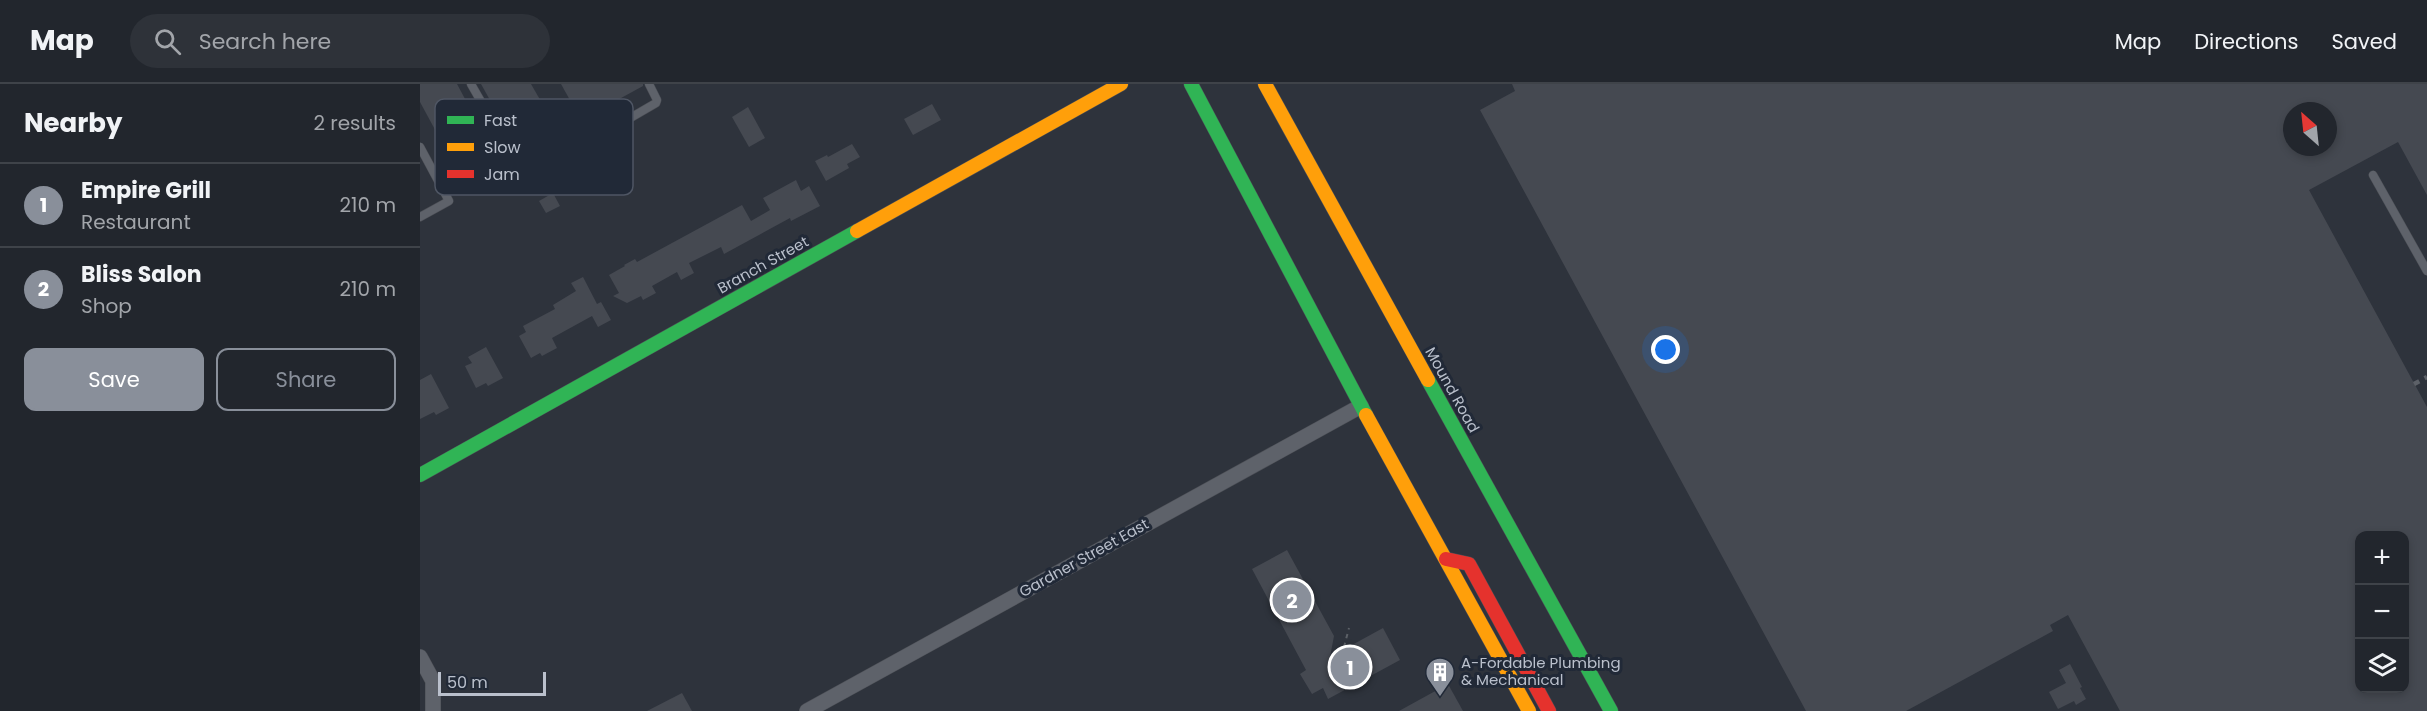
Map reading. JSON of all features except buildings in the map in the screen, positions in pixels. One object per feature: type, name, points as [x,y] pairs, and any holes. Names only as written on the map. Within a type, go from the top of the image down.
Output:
[{"type":"main road","name":"Branch Street","points":[[420,475],[1121,84]]},
{"type":"main road","points":[[1191,84],[1361,406],[1529,711]]},
{"type":"main road","points":[[1251,84],[1296,169],[1339,220]]},
{"type":"main road","name":"Mound Road","points":[[1265,84],[1611,711]]},
{"type":"main road","points":[[1446,559],[1470,564],[1549,711]]},
{"type":"street","name":"Gardner Street East","points":[[807,711],[1361,406]]},
{"type":"street","points":[[420,657],[433,681],[434,711]]},
{"type":"lane","points":[[471,84],[480,99]]},
{"type":"lane","points":[[633,116],[656,103],[657,100],[649,84]]},
{"type":"lane","points":[[420,147],[435,175]]},
{"type":"lane","points":[[2373,175],[2427,271]]},
{"type":"lane","points":[[420,217],[449,201],[446,195]]},
{"type":"path","points":[[1344,647],[1349,628]]},
{"type":"railway","points":[[2414,384],[2427,377]]},
{"type":"traffic: fast","points":[[1191,84],[1366,415]]},
{"type":"traffic: fast","points":[[420,475],[857,231]]},
{"type":"traffic: fast","points":[[1428,380],[1611,711]]},
{"type":"traffic: slow","points":[[857,231],[1121,84]]},
{"type":"traffic: slow","points":[[1265,84],[1428,380]]},
{"type":"traffic: slow","points":[[1366,415],[1529,711]]},
{"type":"traffic: jam","points":[[1446,559],[1469,564],[1549,711]]},
{"type":"place","name":"Bliss Salon","points":[[1292,600]]},
{"type":"place","name":"Empire Grill","points":[[1350,667]]},
{"type":"place","name":"A-Fordable Plumbing & Mechanical","points":[[1440,698]]}]
